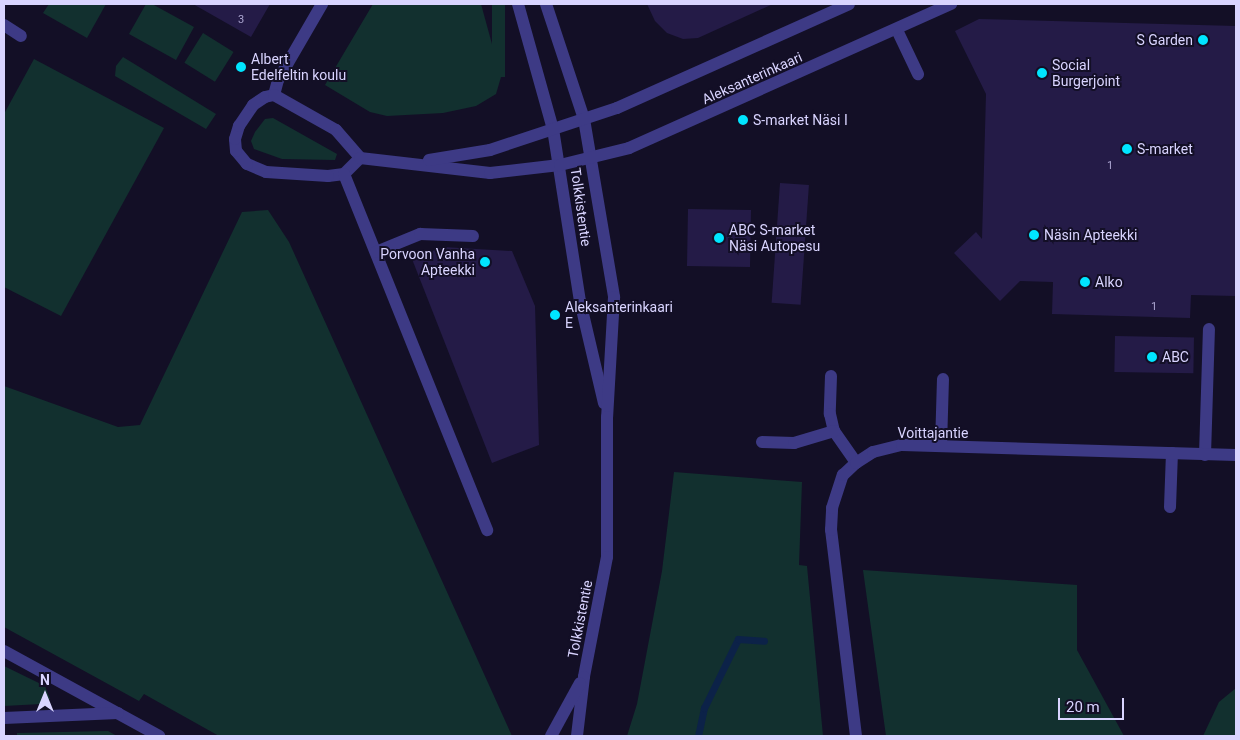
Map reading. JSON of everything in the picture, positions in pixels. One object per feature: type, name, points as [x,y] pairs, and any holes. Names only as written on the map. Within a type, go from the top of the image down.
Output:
[{"type":"street","points":[[274,96],[281,74],[322,4]]},
{"type":"street","name":"Tolkkistentie","points":[[518,4],[553,129],[580,301],[607,417]]},
{"type":"street","name":"Tolkkistentie","points":[[546,4],[584,120],[592,158],[614,297],[607,417],[607,557],[584,677],[577,736]]},
{"type":"street","name":"Aleksanterinkaari","points":[[417,162],[490,150],[584,120],[849,4]]},
{"type":"street","name":"Aleksanterinkaari","points":[[417,162],[490,173],[560,164],[629,148],[897,30],[951,4]]},
{"type":"street","points":[[4,25],[22,36]]},
{"type":"street","points":[[897,30],[918,74]]},
{"type":"street","points":[[360,158],[344,174],[289,175],[266,172],[247,164],[236,151],[239,126],[253,105],[265,97],[274,96],[336,130],[360,158],[417,162]]},
{"type":"street","points":[[344,174],[487,530]]},
{"type":"street","points":[[376,252],[420,234],[473,236]]},
{"type":"street","points":[[1205,455],[1209,329]]},
{"type":"street","points":[[831,376],[830,414],[834,431],[856,464]]},
{"type":"street","points":[[941,446],[943,379]]},
{"type":"street","points":[[762,442],[794,443],[834,431]]},
{"type":"street","name":"Voittajantie","points":[[856,736],[831,530],[832,508],[843,474],[856,464],[873,452],[902,445],[1236,455]]},
{"type":"street","points":[[1170,507],[1172,454]]},
{"type":"street","points":[[4,651],[159,736]]},
{"type":"street","name":"Tolkkistentie","points":[[551,736],[584,677]]},
{"type":"street","points":[[4,718],[118,713]]},
{"type":"green space","points":[[49,4],[106,4],[87,38],[43,13]]},
{"type":"green space","points":[[146,4],[152,4],[194,27],[176,60],[129,34]]},
{"type":"green space","points":[[373,4],[481,4],[501,77],[496,94],[476,106],[443,113],[387,116],[370,112],[325,85]]},
{"type":"green space","points":[[492,4],[505,4],[505,77],[492,77]]},
{"type":"green space","points":[[203,33],[234,52],[215,82],[184,63]]},
{"type":"green space","points":[[123,57],[216,114],[206,129],[115,76],[116,66]]},
{"type":"green space","points":[[34,59],[164,128],[61,316],[4,287],[4,114]]},
{"type":"green space","points":[[273,118],[337,154],[335,160],[282,159],[254,149],[251,141],[255,132],[265,119]]},
{"type":"green space","points":[[268,210],[289,242],[512,736],[219,736],[144,694],[139,701],[4,627],[4,386],[118,427],[140,425],[242,212]]},
{"type":"green space","points":[[674,472],[802,482],[799,565],[807,566],[823,736],[627,736],[637,704],[662,571]]},
{"type":"green space","points":[[863,570],[1077,585],[1077,650],[1124,736],[886,736]]},
{"type":"green space","points":[[4,666],[45,686],[50,699],[41,704],[4,706]]},
{"type":"green space","points":[[1236,688],[1236,736],[1203,736],[1219,702]]},
{"type":"green space","points":[[108,731],[117,736],[17,736],[17,733]]},
{"type":"building","points":[[193,4],[270,4],[251,37]]},
{"type":"building","points":[[647,4],[773,4],[698,38],[683,39],[667,33],[655,21]]},
{"type":"building","points":[[979,19],[1236,26],[1236,296],[1191,295],[1190,318],[1052,314],[1053,282],[1020,281],[1000,301],[954,253],[976,232],[982,239],[986,94],[955,31]]},
{"type":"building","points":[[780,183],[809,185],[801,305],[772,303]]},
{"type":"building","name":"ABC S-market Näsi Autopesu","points":[[688,209],[751,210],[750,267],[687,266]]},
{"type":"building","points":[[443,247],[512,251],[535,306],[539,445],[492,463],[412,259]]},
{"type":"building","points":[[1115,336],[1194,337],[1193,373],[1114,372]]},
{"type":"waterway","points":[[698,736],[704,708],[738,639],[764,641]]},
{"type":"place","name":"S Garden","points":[[1203,40]]},
{"type":"place","name":"Albert Edelfeltin koulu","points":[[241,67]]},
{"type":"place","name":"Social Burgerjoint","points":[[1042,73]]},
{"type":"place","name":"S-market Näsi I","points":[[743,120]]},
{"type":"place","name":"S-market","points":[[1127,149]]},
{"type":"place","name":"Näsin Apteekki","points":[[1034,235]]},
{"type":"place","name":"ABC S-market Näsi Autopesu","points":[[719,238]]},
{"type":"place","name":"Porvoon Vanha Apteekki","points":[[485,262]]},
{"type":"place","name":"Alko","points":[[1085,282]]},
{"type":"place","name":"Aleksanterinkaari E","points":[[555,315]]},
{"type":"place","name":"ABC","points":[[1152,357]]}]
